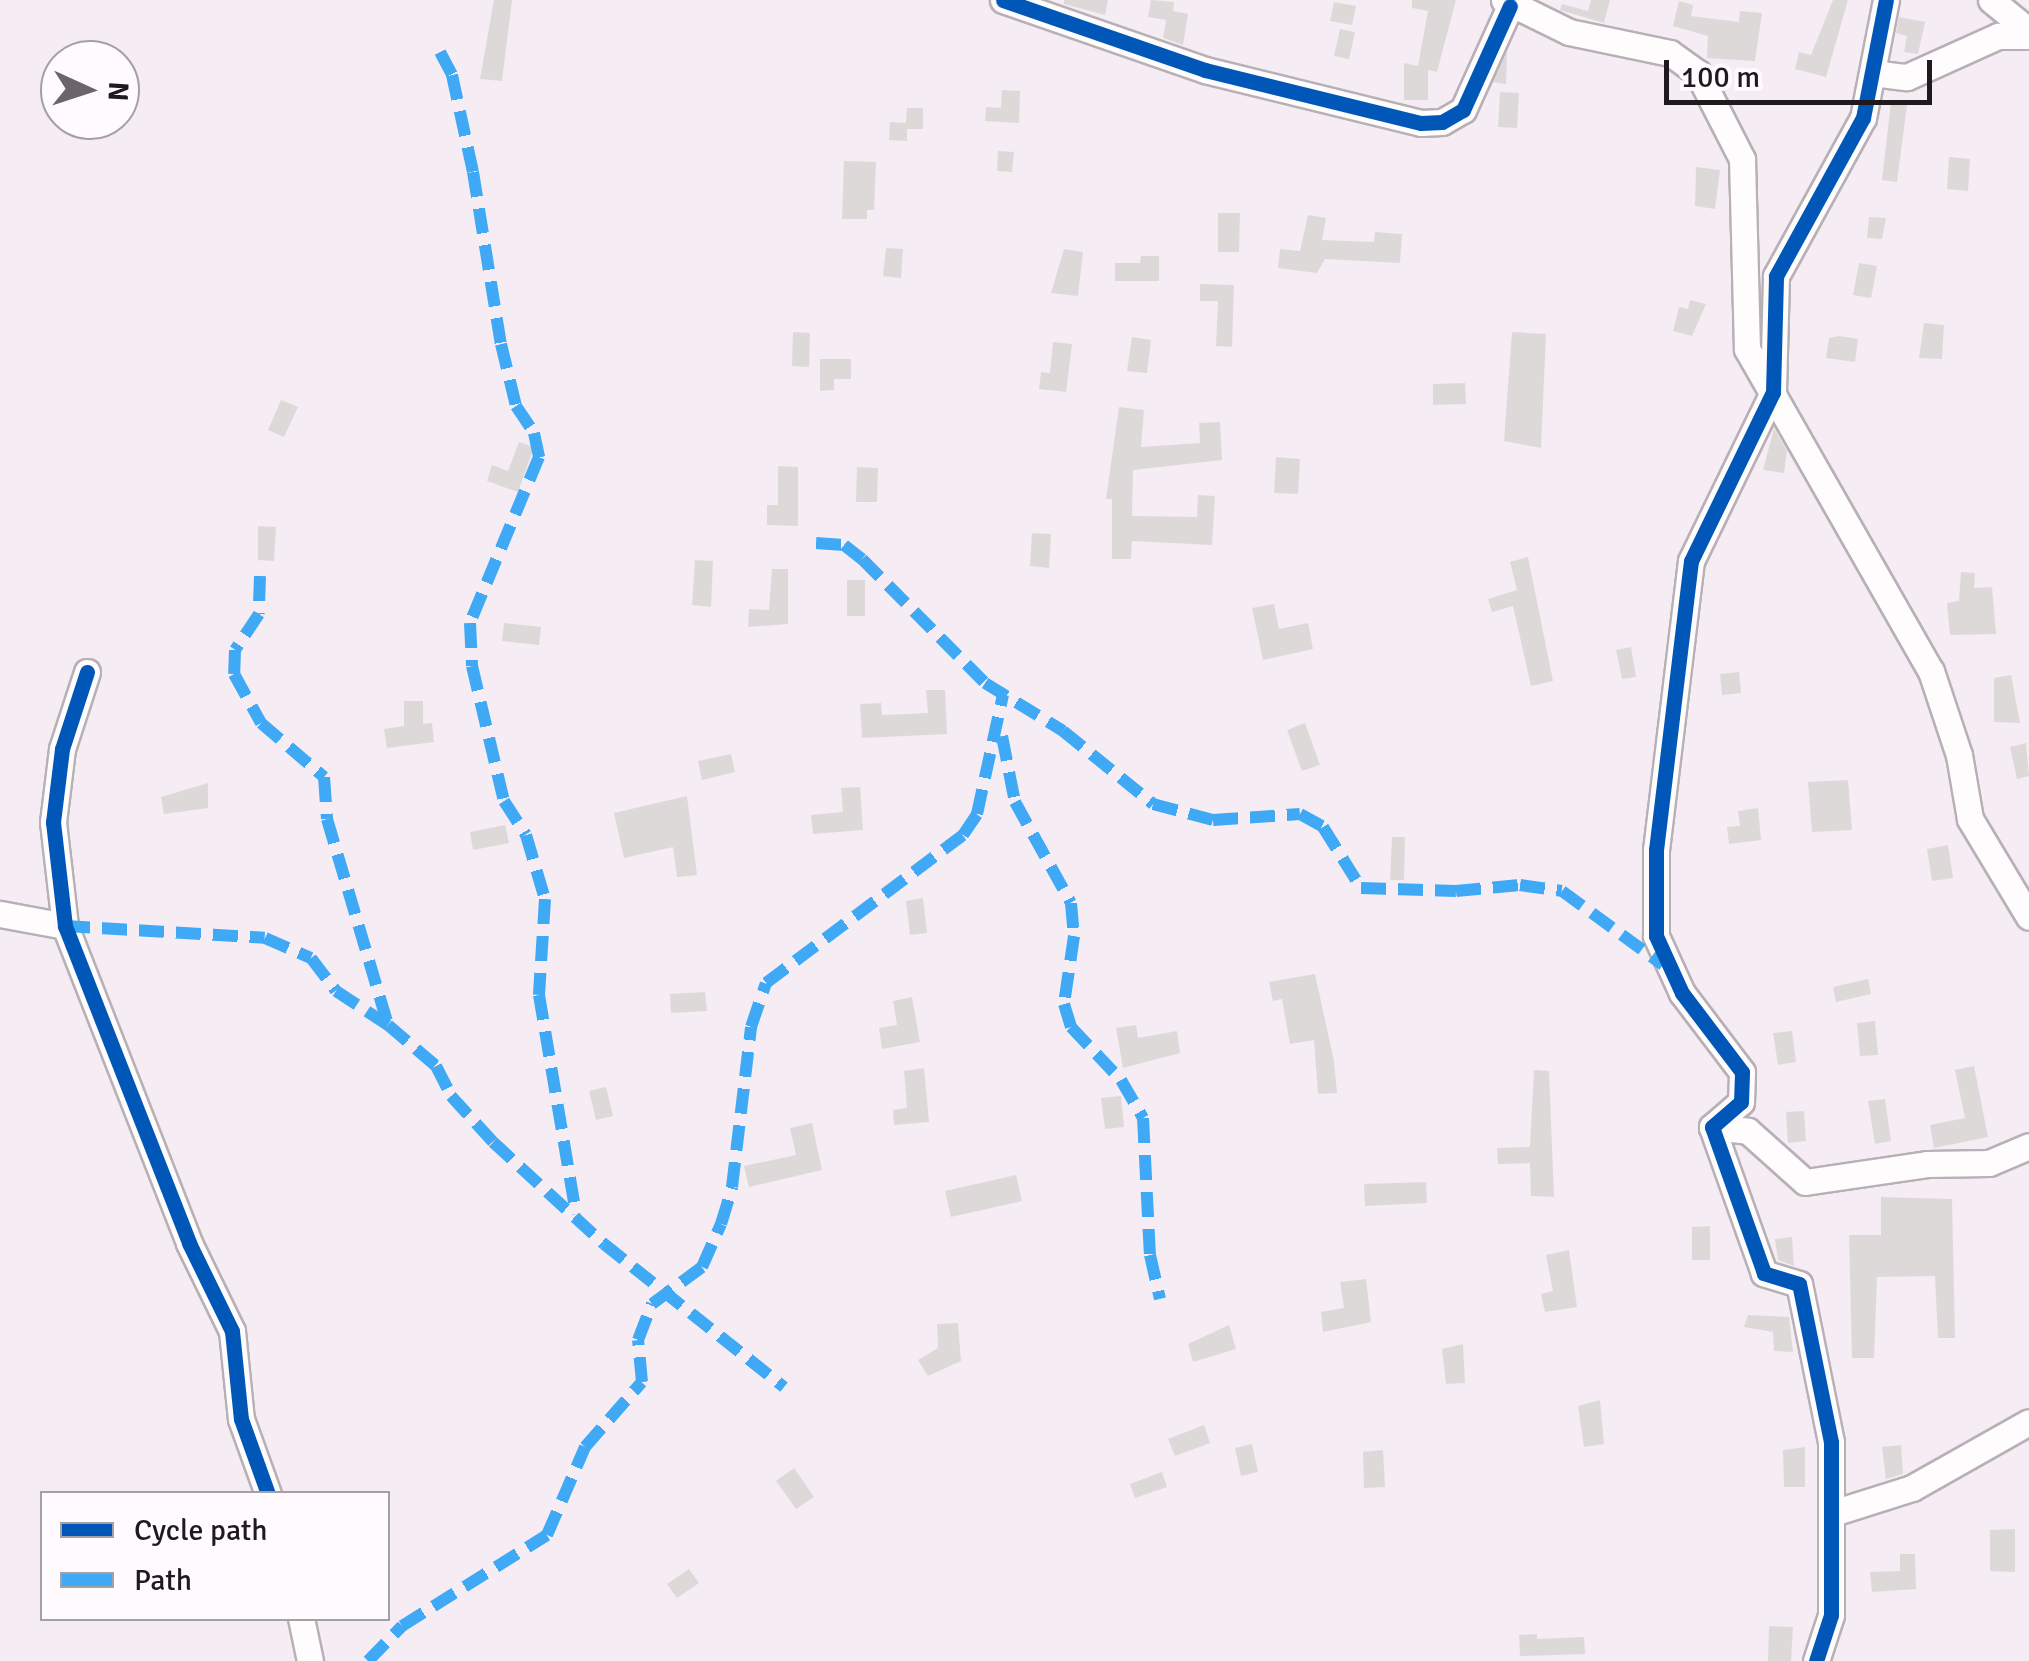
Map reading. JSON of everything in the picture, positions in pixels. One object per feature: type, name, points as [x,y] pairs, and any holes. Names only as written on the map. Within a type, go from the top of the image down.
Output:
[{"type":"street","points":[[1003,0],[1206,70],[1421,123],[1442,122],[1463,110],[1507,3],[1569,32],[1670,53],[1698,74],[1742,159],[1747,349],[1931,671],[1959,756],[1970,819],[2029,917]]},
{"type":"street","points":[[1712,1127],[1741,1102],[1742,1072],[1668,968],[1653,916],[1656,850],[1691,561],[1752,424],[1773,392],[1776,276],[1863,118],[1886,0]]},
{"type":"street","points":[[1992,0],[2029,34]]},
{"type":"street","points":[[1872,74],[1907,77],[1998,36],[2029,34]]},
{"type":"street","points":[[87,672],[62,749],[53,822],[65,926],[188,1243],[232,1332],[241,1419],[267,1491]]},
{"type":"street","points":[[0,914],[65,926]]},
{"type":"street","points":[[1712,1127],[1748,1131],[1805,1182],[1928,1164],[1989,1164],[2029,1146]]},
{"type":"street","points":[[1712,1127],[1764,1273],[1799,1284],[1831,1442],[1836,1512],[1831,1615],[1816,1661]]},
{"type":"street","points":[[1836,1512],[1912,1488],[2029,1422]]},
{"type":"street","points":[[302,1621],[310,1661]]},
{"type":"building","points":[[494,0],[512,0],[502,81],[480,79]]},
{"type":"building","points":[[1064,0],[1108,0],[1105,15],[1064,4]]},
{"type":"building","points":[[1151,0],[1174,2],[1173,11],[1188,14],[1183,45],[1163,38],[1166,20],[1148,17]]},
{"type":"building","points":[[1412,0],[1456,0],[1437,72],[1428,70],[1428,100],[1404,100],[1404,63],[1418,66],[1428,11],[1412,8]]},
{"type":"building","points":[[1591,0],[1610,0],[1604,23],[1560,10],[1562,4],[1588,11]]},
{"type":"building","points":[[1833,0],[1848,0],[1826,77],[1795,69],[1799,52],[1811,55]]},
{"type":"building","points":[[1679,1],[1693,5],[1691,16],[1739,22],[1740,11],[1762,13],[1755,61],[1707,58],[1708,36],[1673,26]]},
{"type":"building","points":[[1334,2],[1356,6],[1352,25],[1330,21]]},
{"type":"building","points":[[1899,17],[1925,22],[1918,54],[1904,52],[1907,36],[1896,33]]},
{"type":"building","points":[[1340,29],[1355,32],[1349,59],[1334,56]]},
{"type":"building","points":[[1507,52],[1506,84],[1493,82]]},
{"type":"building","points":[[1002,90],[1020,91],[1019,123],[985,121],[986,107],[1001,108]]},
{"type":"building","points":[[1500,92],[1519,93],[1517,128],[1498,127]]},
{"type":"building","points":[[1891,103],[1907,105],[1897,182],[1882,180]]},
{"type":"building","points":[[907,108],[923,108],[923,129],[907,129],[907,141],[889,140],[890,122],[906,123]]},
{"type":"building","points":[[998,151],[1014,152],[1012,172],[997,171]]},
{"type":"building","points":[[1949,157],[1970,159],[1968,191],[1947,189]]},
{"type":"building","points":[[844,161],[876,162],[874,210],[867,210],[867,219],[842,219]]},
{"type":"building","points":[[1696,167],[1720,170],[1715,209],[1695,206]]},
{"type":"building","points":[[1218,213],[1240,213],[1239,252],[1218,252]]},
{"type":"building","points":[[1308,215],[1326,218],[1322,240],[1374,242],[1375,232],[1402,234],[1400,263],[1325,259],[1317,273],[1278,268],[1280,249],[1300,251]]},
{"type":"building","points":[[1869,217],[1886,218],[1882,239],[1867,238]]},
{"type":"building","points":[[886,248],[903,249],[901,278],[883,276]]},
{"type":"building","points":[[1064,249],[1083,252],[1078,296],[1051,293]]},
{"type":"building","points":[[1141,256],[1159,256],[1159,281],[1115,281],[1115,263],[1140,263]]},
{"type":"building","points":[[1859,263],[1877,266],[1871,298],[1853,295]]},
{"type":"building","points":[[1200,284],[1234,285],[1232,347],[1216,346],[1218,301],[1200,301]]},
{"type":"building","points":[[1690,300],[1706,304],[1692,336],[1673,331],[1679,307],[1688,309]]},
{"type":"building","points":[[1924,323],[1944,325],[1942,359],[1919,358]]},
{"type":"building","points":[[793,332],[810,333],[809,367],[792,366]]},
{"type":"building","points":[[1512,332],[1546,334],[1541,448],[1504,441]]},
{"type":"building","points":[[1132,337],[1151,340],[1147,373],[1127,371]]},
{"type":"building","points":[[1829,338],[1858,339],[1855,362],[1826,358]]},
{"type":"building","points":[[1053,342],[1072,344],[1066,392],[1039,389],[1041,372],[1050,373]]},
{"type":"building","points":[[820,359],[851,359],[851,379],[834,379],[834,390],[820,391]]},
{"type":"building","points":[[1465,383],[1466,404],[1433,405],[1433,384]]},
{"type":"building","points":[[281,400],[298,407],[284,437],[268,430]]},
{"type":"building","points":[[1119,407],[1144,410],[1141,447],[1200,443],[1199,423],[1220,422],[1222,460],[1133,470],[1132,516],[1197,517],[1198,495],[1215,496],[1212,545],[1132,541],[1131,559],[1112,559],[1112,499],[1106,499]]},
{"type":"building","points":[[1774,428],[1787,451],[1784,473],[1763,470]]},
{"type":"building","points":[[519,442],[534,447],[518,492],[487,481],[492,465],[508,471]]},
{"type":"building","points":[[1276,457],[1300,459],[1298,494],[1274,493]]},
{"type":"building","points":[[778,466],[798,467],[798,526],[767,525],[767,505],[778,505]]},
{"type":"building","points":[[857,467],[878,468],[877,502],[856,502]]},
{"type":"building","points":[[258,526],[276,527],[274,561],[258,560]]},
{"type":"building","points":[[1032,533],[1051,534],[1049,568],[1030,566]]},
{"type":"building","points":[[1528,557],[1553,681],[1531,686],[1513,606],[1492,612],[1488,599],[1517,590],[1510,562]]},
{"type":"building","points":[[695,560],[713,561],[711,607],[692,605]]},
{"type":"building","points":[[772,569],[788,569],[788,624],[748,627],[749,609],[769,610]]},
{"type":"building","points":[[1961,572],[1975,573],[1974,588],[1992,587],[1996,634],[1950,635],[1947,603],[1959,601]]},
{"type":"building","points":[[847,580],[865,580],[865,616],[847,616]]},
{"type":"building","points":[[1274,604],[1279,629],[1308,623],[1313,649],[1263,660],[1252,608]]},
{"type":"building","points":[[504,623],[541,627],[539,645],[502,641]]},
{"type":"building","points":[[1631,647],[1636,677],[1622,679],[1616,650]]},
{"type":"building","points":[[1739,672],[1741,693],[1722,695],[1720,674]]},
{"type":"building","points":[[2011,675],[2020,723],[1994,722],[1994,678]]},
{"type":"building","points":[[926,690],[945,690],[947,734],[862,738],[860,704],[881,703],[882,715],[928,713]]},
{"type":"building","points":[[404,701],[423,701],[423,724],[432,723],[434,742],[387,748],[384,729],[404,726]]},
{"type":"building","points":[[1305,723],[1320,765],[1302,771],[1287,730]]},
{"type":"building","points":[[2026,743],[2029,776],[2017,779],[2010,747]]},
{"type":"building","points":[[731,754],[735,772],[702,780],[698,761]]},
{"type":"building","points":[[1848,780],[1852,830],[1812,832],[1808,782]]},
{"type":"building","points":[[208,783],[208,808],[164,814],[161,797]]},
{"type":"building","points":[[860,787],[863,830],[813,834],[811,815],[843,812],[841,788]]},
{"type":"building","points":[[687,796],[697,875],[677,877],[673,847],[624,858],[614,813]]},
{"type":"building","points":[[1758,808],[1761,840],[1729,844],[1727,827],[1740,826],[1738,811]]},
{"type":"building","points":[[505,825],[509,843],[473,850],[470,832]]},
{"type":"building","points":[[1392,837],[1405,837],[1404,880],[1390,880]]},
{"type":"building","points":[[1948,845],[1953,878],[1932,881],[1927,849]]},
{"type":"building","points":[[923,898],[927,933],[910,935],[906,901]]},
{"type":"building","points":[[1315,974],[1337,1093],[1318,1094],[1314,1040],[1290,1044],[1282,999],[1273,1001],[1269,982]]},
{"type":"building","points":[[1868,979],[1871,994],[1836,1002],[1833,987]]},
{"type":"building","points":[[705,992],[707,1011],[671,1013],[670,994]]},
{"type":"building","points":[[912,997],[920,1042],[882,1049],[879,1028],[897,1025],[893,1001]]},
{"type":"building","points":[[1875,1021],[1878,1055],[1860,1056],[1857,1023]]},
{"type":"building","points":[[1136,1025],[1138,1038],[1177,1031],[1180,1053],[1123,1068],[1116,1028]]},
{"type":"building","points":[[1792,1031],[1796,1062],[1778,1065],[1773,1033]]},
{"type":"building","points":[[1974,1066],[1988,1137],[1934,1148],[1930,1125],[1965,1118],[1955,1070]]},
{"type":"building","points":[[924,1068],[929,1122],[894,1125],[893,1110],[907,1108],[904,1071]]},
{"type":"building","points":[[1534,1070],[1549,1071],[1554,1197],[1531,1196],[1530,1163],[1498,1164],[1497,1148],[1530,1147]]},
{"type":"building","points":[[606,1087],[613,1116],[596,1120],[589,1091]]},
{"type":"building","points":[[1121,1096],[1124,1127],[1105,1129],[1101,1098]]},
{"type":"building","points":[[1885,1099],[1891,1141],[1875,1144],[1868,1101]]},
{"type":"building","points":[[1804,1111],[1806,1141],[1788,1143],[1786,1112]]},
{"type":"building","points":[[812,1123],[822,1170],[749,1187],[744,1166],[796,1155],[790,1128]]},
{"type":"building","points":[[1016,1175],[1022,1201],[951,1217],[945,1191]]},
{"type":"building","points":[[1426,1182],[1427,1203],[1365,1206],[1364,1184]]},
{"type":"building","points":[[1881,1197],[1952,1199],[1955,1338],[1938,1338],[1935,1276],[1877,1277],[1874,1358],[1852,1358],[1849,1235],[1881,1235]]},
{"type":"building","points":[[1710,1226],[1710,1260],[1692,1260],[1692,1227]]},
{"type":"building","points":[[1792,1237],[1794,1266],[1778,1260],[1775,1239]]},
{"type":"building","points":[[1569,1250],[1577,1307],[1545,1312],[1541,1294],[1553,1291],[1546,1255]]},
{"type":"building","points":[[1366,1279],[1371,1322],[1323,1332],[1321,1312],[1344,1308],[1340,1282]]},
{"type":"building","points":[[1748,1315],[1789,1317],[1793,1352],[1774,1351],[1773,1332],[1744,1327]]},
{"type":"building","points":[[958,1323],[961,1361],[928,1376],[918,1360],[938,1348],[937,1324]]},
{"type":"building","points":[[1229,1325],[1236,1349],[1193,1362],[1188,1344]]},
{"type":"building","points":[[1463,1344],[1465,1383],[1446,1384],[1442,1349]]},
{"type":"building","points":[[1600,1400],[1604,1444],[1584,1447],[1578,1406]]},
{"type":"building","points":[[1204,1425],[1210,1443],[1175,1456],[1168,1439]]},
{"type":"building","points":[[1252,1444],[1258,1472],[1241,1476],[1235,1448]]},
{"type":"building","points":[[1901,1445],[1903,1474],[1886,1479],[1882,1447]]},
{"type":"building","points":[[1805,1447],[1805,1487],[1784,1487],[1783,1450]]},
{"type":"building","points":[[1383,1450],[1385,1487],[1364,1488],[1363,1452]]},
{"type":"building","points":[[794,1468],[814,1497],[796,1509],[776,1481]]},
{"type":"building","points":[[1162,1472],[1167,1487],[1135,1498],[1130,1484]]},
{"type":"building","points":[[2015,1529],[2015,1572],[1990,1571],[1990,1530]]},
{"type":"building","points":[[1900,1554],[1915,1554],[1916,1589],[1872,1592],[1870,1572],[1900,1571]]},
{"type":"building","points":[[689,1569],[699,1583],[677,1598],[667,1584]]},
{"type":"building","points":[[1769,1626],[1793,1627],[1791,1661],[1768,1661]]},
{"type":"building","points":[[1537,1634],[1537,1639],[1584,1637],[1585,1654],[1520,1656],[1519,1635]]},
{"type":"marked path","points":[[440,52],[452,75],[473,172],[501,344],[516,406],[534,433],[539,457],[470,623],[472,666],[504,801],[526,835],[545,899],[539,995],[576,1214]]},
{"type":"marked path","points":[[816,543],[844,545],[985,683],[1063,731],[1153,804],[1213,820],[1300,814],[1323,827],[1361,888],[1456,891],[1520,885],[1562,891],[1663,965]]},
{"type":"marked path","points":[[260,576],[259,614],[235,650],[234,674],[261,723],[324,777],[327,819],[388,1025],[436,1066],[451,1096],[493,1142],[604,1244],[784,1387]]},
{"type":"marked path","points":[[368,1661],[402,1626],[547,1535],[585,1447],[642,1382],[638,1340],[652,1304],[702,1267],[721,1224],[732,1187],[751,1027],[766,983],[963,835],[977,814],[1003,695]]},
{"type":"marked path","points":[[1002,736],[1015,802],[1071,903],[1074,936],[1064,1004],[1071,1027],[1121,1080],[1143,1118],[1150,1255],[1160,1299]]},
{"type":"marked path","points":[[65,926],[265,938],[311,958],[336,991],[388,1025]]},
{"type":"cycle path","points":[[1003,0],[1205,70],[1421,123],[1442,122],[1463,110],[1510,6]]},
{"type":"cycle path","points":[[1816,1661],[1831,1615],[1831,1442],[1799,1284],[1764,1273],[1712,1127],[1741,1102],[1742,1072],[1682,993],[1656,936],[1656,850],[1691,561],[1773,392],[1776,276],[1863,118],[1886,0]]},
{"type":"cycle path","points":[[87,672],[62,749],[53,822],[65,926],[189,1243],[232,1331],[241,1419],[267,1491]]}]
